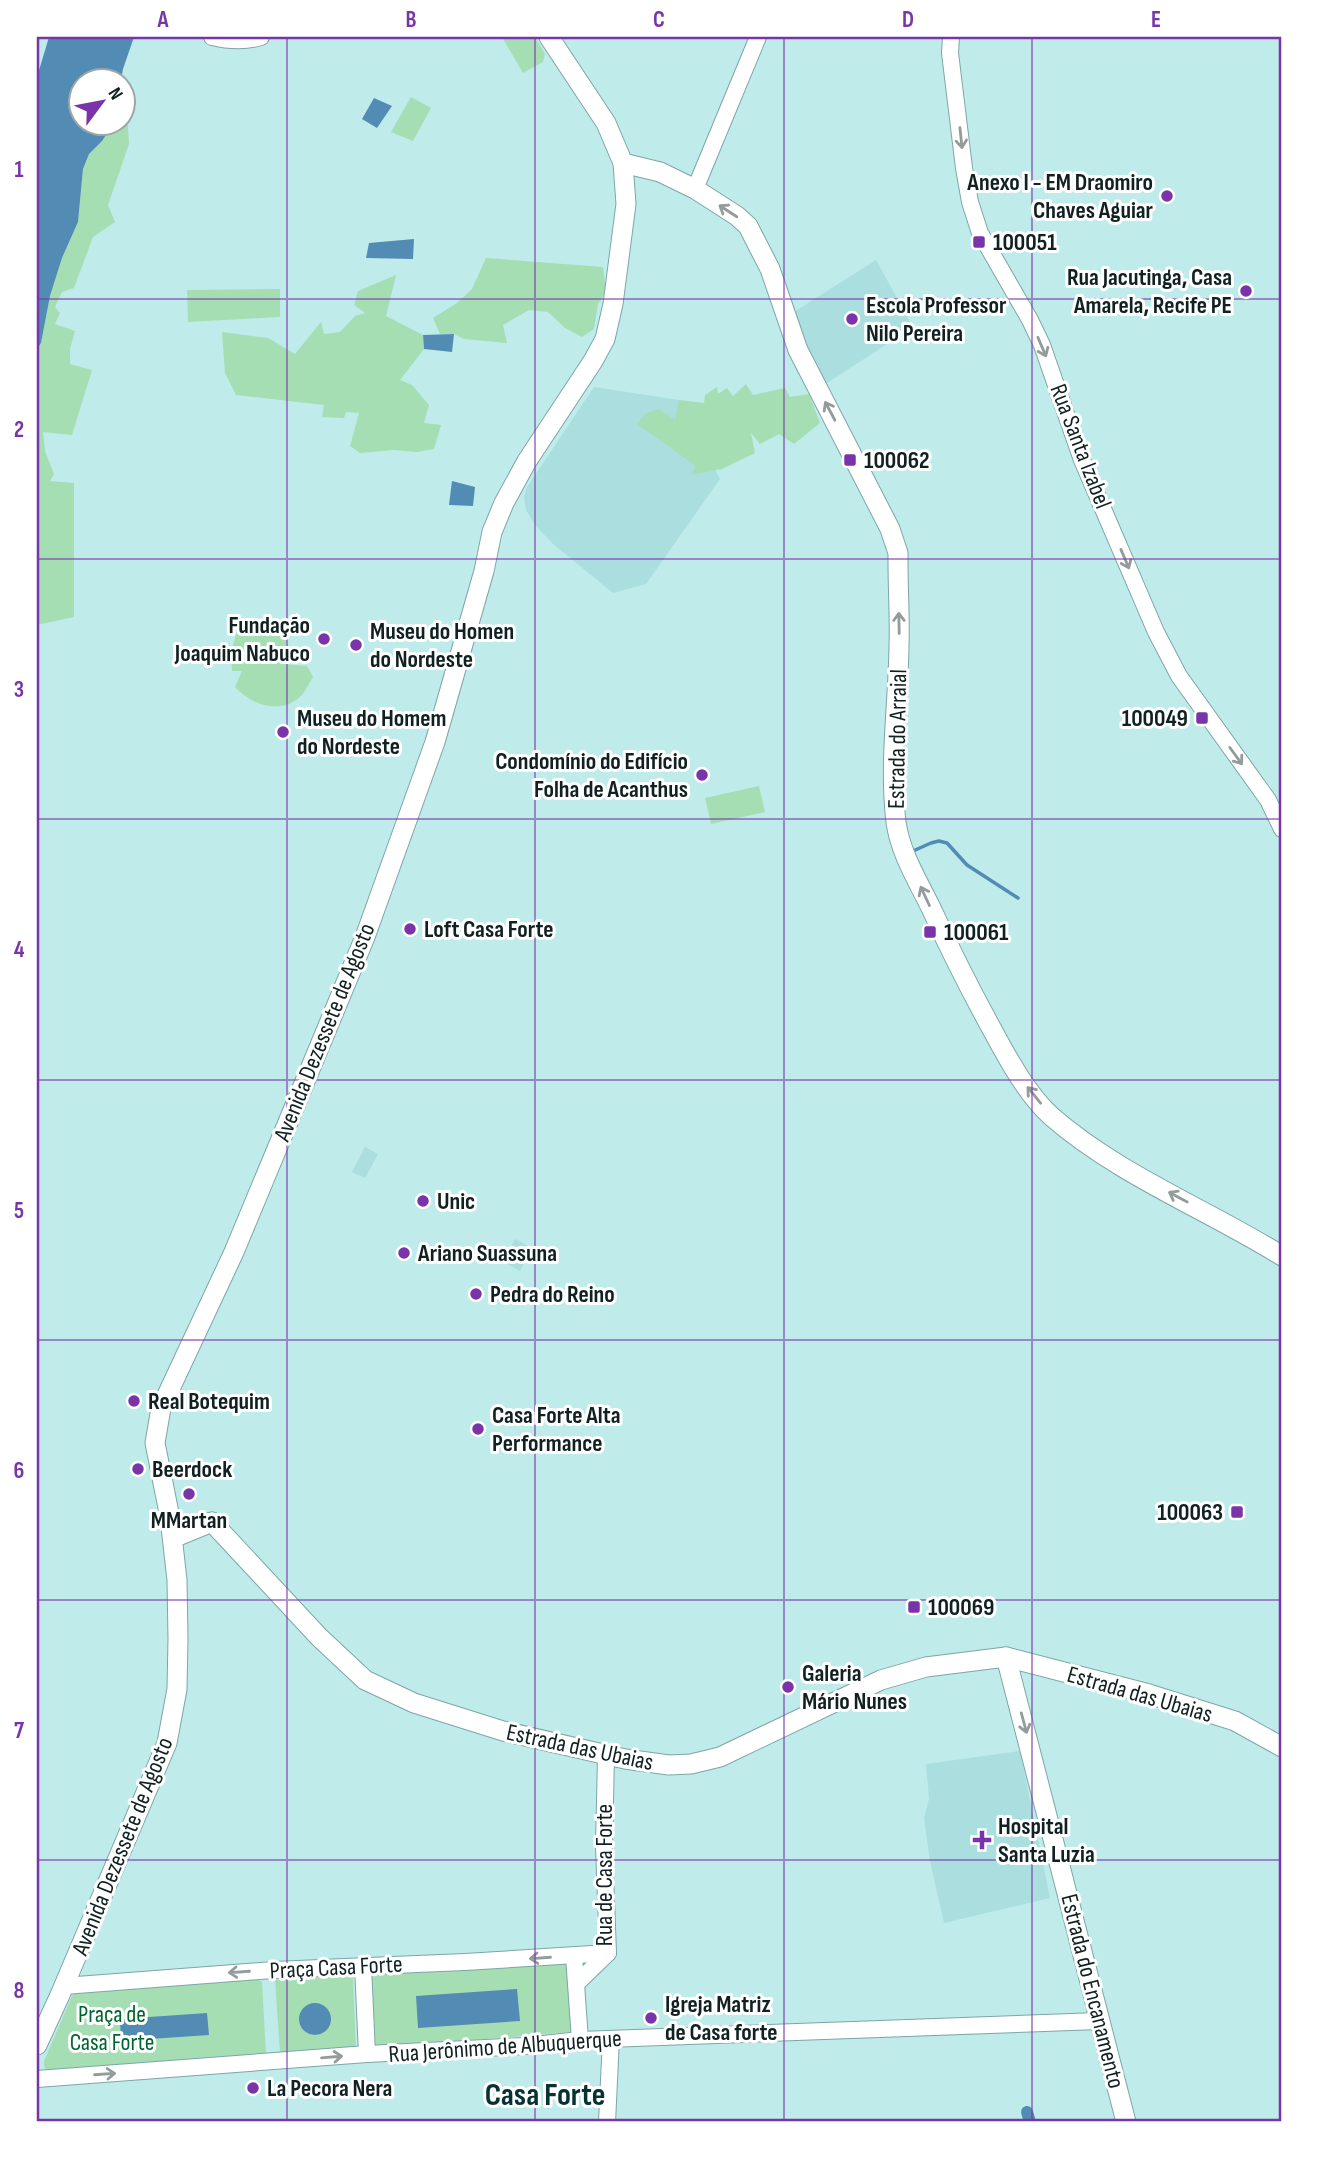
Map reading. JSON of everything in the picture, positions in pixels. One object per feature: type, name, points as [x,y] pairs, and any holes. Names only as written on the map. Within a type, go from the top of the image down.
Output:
[{"type":"main road","name":"Avenida Dezessete de Agosto","points":[[37,2045],[169,1736],[177,1689],[177,1580],[170,1518],[155,1443],[161,1408],[234,1252],[365,937],[435,742],[484,571],[492,532],[504,503],[527,461],[593,362],[605,339],[613,304],[626,204],[623,163],[606,123],[549,37]]},
{"type":"main road","name":"Estrada do Arraial","points":[[623,163],[660,172],[695,189],[748,226],[770,269],[798,350],[890,529],[898,553],[899,648],[893,793],[897,826],[907,858],[964,978],[1024,1082],[1049,1114],[1083,1141],[1282,1256]]},
{"type":"main road","points":[[170,1518],[212,1522]]},
{"type":"main road","points":[[173,1538],[212,1522]]},
{"type":"main road","name":"Estrada das Ubaias","points":[[212,1522],[319,1637],[365,1680],[414,1703],[503,1731],[606,1755],[669,1765],[691,1764],[720,1757],[881,1680],[926,1667],[1006,1657],[1149,1694],[1235,1721],[1282,1747]]},
{"type":"main road","name":"Estrada do Encanamento","points":[[1006,1657],[1126,2122]]},
{"type":"street","points":[[212,37],[232,41],[261,37]]},
{"type":"street","points":[[695,189],[758,37]]},
{"type":"street","name":"Rua Santa Izabel","points":[[951,37],[950,53],[964,169],[970,202],[980,233],[1042,345],[1082,460],[1156,632],[1185,686],[1278,811],[1282,829]]},
{"type":"street","name":"Rua de Casa Forte","points":[[576,1984],[608,1954],[604,1847],[606,1755]]},
{"type":"street","name":"Praça Casa Forte","points":[[64,1986],[273,1970],[608,1954]]},
{"type":"street","name":"Rua de Casa Forte","points":[[574,1955],[580,2040]]},
{"type":"street","points":[[363,1966],[367,2054]]},
{"type":"street","name":"Rua Jerônimo de Albuquerque","points":[[37,2079],[580,2040],[1099,2021]]},
{"type":"street","points":[[607,2122],[611,2039]]},
{"type":"shaded area","points":[[49,37],[134,37],[124,66],[66,66],[66,136],[105,136],[89,154],[83,169],[78,222],[62,258],[50,296],[41,343],[37,349],[37,77]]},
{"type":"shaded area","points":[[374,98],[392,106],[377,128],[362,119]]},
{"type":"shaded area","points":[[414,239],[413,259],[366,258],[369,243]]},
{"type":"shaded area","name":"Escola Professor Nilo Pereira","points":[[876,260],[913,327],[824,385],[810,358],[794,312]]},
{"type":"shaded area","points":[[454,334],[452,352],[424,349],[423,335]]},
{"type":"shaded area","points":[[594,387],[679,400],[720,479],[646,584],[613,593],[552,543],[536,526],[526,510],[524,498],[527,487]]},
{"type":"shaded area","points":[[452,481],[475,487],[473,506],[449,505]]},
{"type":"shaded area","points":[[365,1147],[378,1154],[365,1178],[352,1172]]},
{"type":"shaded area","points":[[515,1239],[532,1248],[520,1271],[504,1262]]},
{"type":"shaded area","name":"Hospital Santa Luzia","points":[[1020,1751],[1050,1898],[944,1923],[930,1861],[924,1818],[929,1799],[926,1764]]},
{"type":"shaded area","points":[[517,1989],[520,2021],[418,2028],[416,1996]]},
{"type":"shaded area","points":[[315,2003],[326,2008],[331,2019],[326,2030],[315,2035],[304,2030],[299,2019],[304,2008]]},
{"type":"shaded area","points":[[207,2013],[209,2035],[121,2041],[120,2019]]},
{"type":"green space","points":[[502,37],[535,37],[545,54],[543,62],[523,73]]},
{"type":"green space","points":[[411,97],[431,108],[413,141],[391,132]]},
{"type":"green space","points":[[105,136],[129,136],[129,144],[108,205],[115,222],[93,237],[74,288],[62,292],[55,307],[60,313],[55,324],[75,331],[70,349],[70,364],[92,370],[72,435],[43,432],[45,451],[54,474],[50,481],[74,483],[74,617],[37,625],[37,349],[41,343],[50,296],[62,258],[78,222],[83,169],[89,154]]},
{"type":"green space","points":[[486,258],[603,267],[606,291],[598,304],[594,329],[582,337],[565,328],[548,312],[529,310],[503,325],[507,343],[440,334],[433,318],[457,303],[472,289]]},
{"type":"green space","points":[[396,275],[386,316],[423,335],[424,349],[400,380],[412,385],[429,405],[424,423],[441,425],[434,449],[360,453],[350,446],[359,413],[346,412],[344,418],[322,417],[324,405],[236,395],[225,373],[222,332],[268,338],[295,354],[321,322],[324,334],[340,332],[355,316],[365,313],[354,305],[358,291]]},
{"type":"green space","points":[[280,289],[280,317],[188,322],[187,290]]},
{"type":"green space","points":[[746,384],[753,395],[785,388],[790,397],[809,394],[820,423],[794,444],[779,434],[760,444],[751,433],[755,453],[722,469],[691,475],[696,466],[637,424],[646,413],[659,409],[675,420],[679,400],[704,403],[705,395],[717,387],[718,394],[727,388],[733,396]]},
{"type":"green space","points":[[239,624],[288,629],[283,664],[307,666],[313,677],[299,698],[280,706],[263,705],[248,698],[235,687],[242,671],[232,671],[231,652]]},
{"type":"green space","points":[[759,786],[765,812],[711,824],[705,798]]},
{"type":"green space","points":[[569,1962],[572,2032],[373,2048],[370,1972]]},
{"type":"green space","points":[[351,1974],[356,2048],[280,2053],[275,1980]]},
{"type":"green space","name":"Praça de Casa Forte","points":[[257,1979],[262,1982],[266,2054],[47,2071],[44,2066],[72,1996],[81,1989]]},
{"type":"waterway","points":[[913,851],[939,841],[947,843],[967,865],[1018,898]]},
{"type":"waterway","points":[[1027,2112],[1030,2122]]},
{"type":"place","name":"Anexo I - EM Draomiro Chaves Aguiar","points":[[1167,196]]},
{"type":"place","name":"100051","points":[[979,242]]},
{"type":"place","name":"Rua Jacutinga, Casa Amarela, Recife PE","points":[[1246,291]]},
{"type":"place","name":"Escola Professor Nilo Pereira","points":[[852,319]]},
{"type":"place","name":"100062","points":[[850,460]]},
{"type":"place","name":"Fundação Joaquim Nabuco","points":[[324,639]]},
{"type":"place","name":"Museu do Homen do Nordeste","points":[[356,645]]},
{"type":"place","name":"100049","points":[[1202,718]]},
{"type":"place","name":"Museu do Homem do Nordeste","points":[[283,732]]},
{"type":"place","name":"Condomínio do Edifício Folha de Acanthus","points":[[702,775]]},
{"type":"place","name":"Loft Casa Forte","points":[[410,929]]},
{"type":"place","name":"100061","points":[[930,932]]},
{"type":"place","name":"Unic","points":[[423,1201]]},
{"type":"place","name":"Ariano Suassuna","points":[[404,1253]]},
{"type":"place","name":"Pedra do Reino","points":[[476,1294]]},
{"type":"place","name":"Real Botequim","points":[[134,1401]]},
{"type":"place","name":"Casa Forte Alta Performance","points":[[478,1429]]},
{"type":"place","name":"Beerdock","points":[[138,1469]]},
{"type":"place","name":"MMartan","points":[[189,1494]]},
{"type":"place","name":"100063","points":[[1237,1512]]},
{"type":"place","name":"100069","points":[[914,1607]]},
{"type":"place","name":"Galeria Mário Nunes","points":[[788,1687]]},
{"type":"place","name":"Hospital Santa Luzia","points":[[982,1840]]},
{"type":"place","name":"Igreja Matriz de Casa forte","points":[[651,2018]]},
{"type":"place","name":"La Pecora Nera","points":[[253,2088]]},
{"type":"district","name":"Casa Forte","points":[[545,2094]]}]
